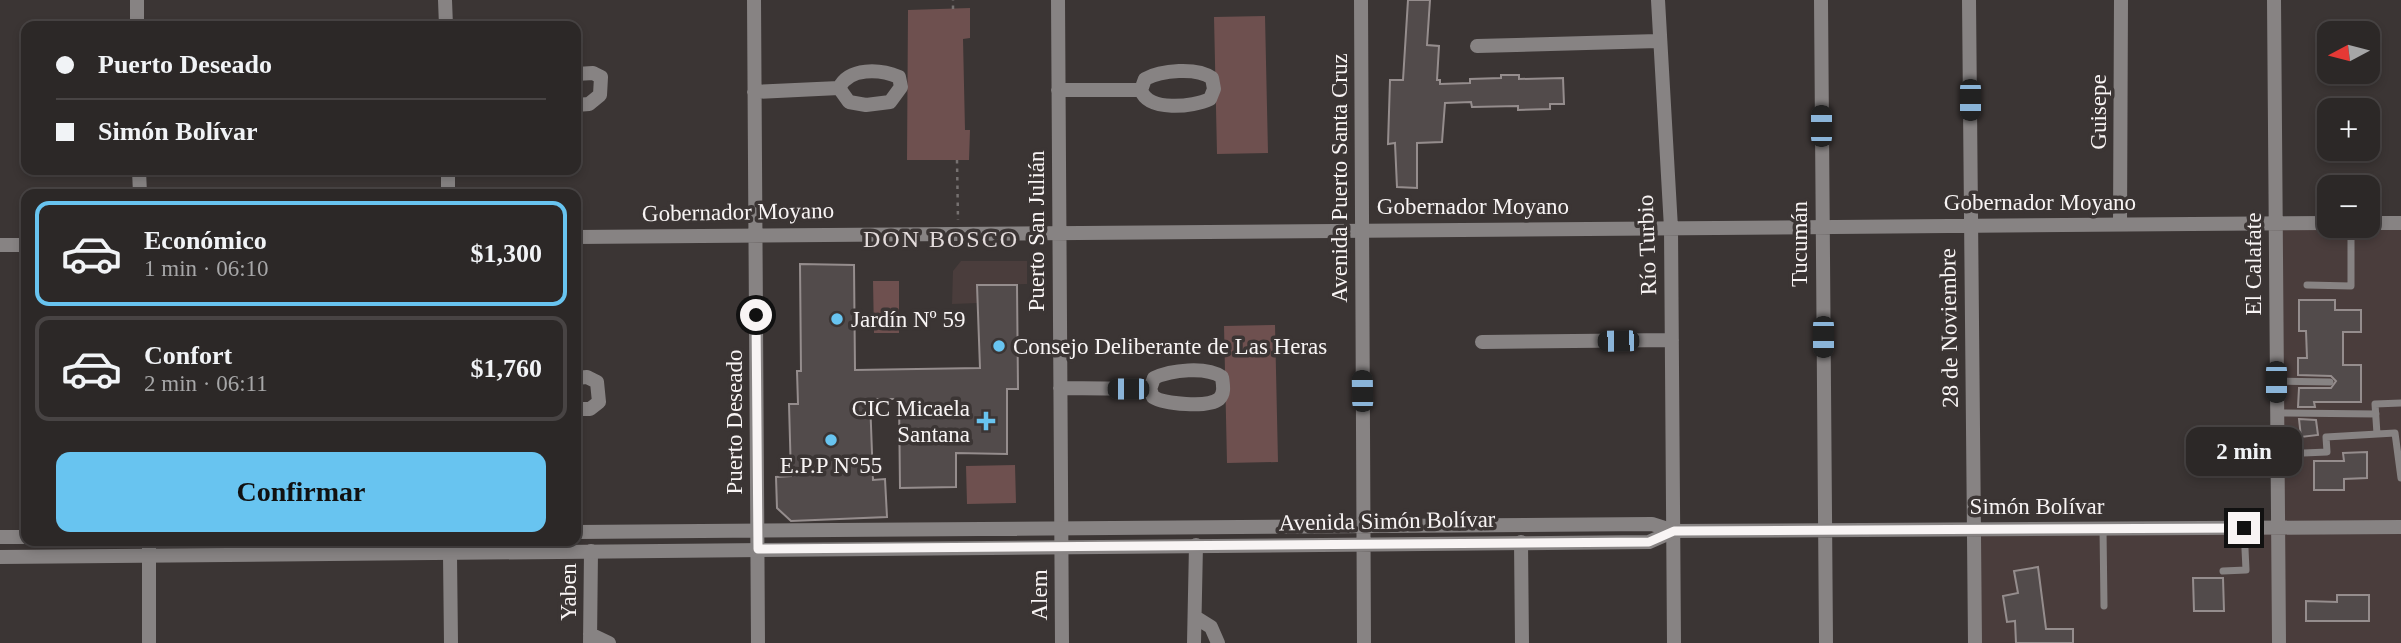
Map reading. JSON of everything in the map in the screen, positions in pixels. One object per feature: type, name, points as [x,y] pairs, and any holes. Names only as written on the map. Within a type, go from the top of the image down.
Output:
[{"type":"street","points":[[137,0],[137,21]]},
{"type":"street","points":[[445,0],[446,21]]},
{"type":"street","name":"Puerto Deseado","points":[[754,0],[758,643]]},
{"type":"street","name":"Puerto San Julián","points":[[1058,0],[1062,546]]},
{"type":"street","name":"Avenida Puerto Santa Cruz","points":[[1361,0],[1364,643]]},
{"type":"street","name":"Río Turbio","points":[[1658,0],[1658,41],[1671,228],[1674,643]]},
{"type":"street","name":"Tucumán","points":[[1821,0],[1826,643]]},
{"type":"street","name":"28 de Noviembre","points":[[1969,0],[1975,643]]},
{"type":"street","name":"Guisepe","points":[[2120,224],[2121,0]]},
{"type":"street","name":"El Calafate","points":[[2274,0],[2278,643]]},
{"type":"street","points":[[1477,46],[1658,41]]},
{"type":"street","points":[[1204,72],[1212,78],[1214,89],[1210,99],[1202,103],[1163,104],[1152,103],[1143,97],[1141,90],[1145,79],[1155,73],[1204,72]]},
{"type":"street","points":[[581,74],[593,73],[601,77],[602,85],[600,95],[589,104],[581,105]]},
{"type":"street","points":[[754,92],[839,88]]},
{"type":"street","points":[[1058,90],[1141,90]]},
{"type":"street","name":"Gobernador Moyano","points":[[581,237],[2317,223]]},
{"type":"street","points":[[2380,223],[2401,223]]},
{"type":"street","points":[[0,246],[21,245]]},
{"type":"street","points":[[1482,342],[1672,340]]},
{"type":"street","points":[[1214,371],[1222,377],[1224,389],[1219,398],[1211,402],[1172,404],[1153,397],[1150,389],[1154,378],[1165,373],[1214,371]]},
{"type":"street","points":[[581,378],[587,377],[597,382],[600,391],[599,402],[590,409],[581,409]]},
{"type":"street","points":[[1060,388],[1150,389]]},
{"type":"street","name":"Avenida Simón Bolívar","points":[[581,532],[1652,524],[1674,531]]},
{"type":"street","name":"Simón Bolívar","points":[[1674,531],[2401,527]]},
{"type":"street","name":"Avenida Simón Bolívar","points":[[0,556],[149,548],[591,551],[1649,542],[1674,531]]},
{"type":"street","points":[[0,537],[21,537]]},
{"type":"street","points":[[1521,542],[1522,643]]},
{"type":"street","points":[[1194,643],[1196,545]]},
{"type":"street","name":"Alem","points":[[1062,546],[1062,643]]},
{"type":"street","points":[[149,548],[149,643]]},
{"type":"street","points":[[450,548],[451,643]]},
{"type":"street","name":"Yaben","points":[[591,551],[590,638],[609,643]]},
{"type":"street","points":[[1195,617],[1212,627],[1218,643]]},
{"type":"lane","points":[[2307,285],[2351,286],[2351,238]]},
{"type":"lane","points":[[2276,382],[2330,382]]},
{"type":"lane","points":[[2377,434],[2375,404],[2401,403]]},
{"type":"lane","points":[[2277,413],[2375,414]]},
{"type":"lane","points":[[2277,454],[2327,452],[2326,437],[2395,433],[2401,478]]},
{"type":"lane","points":[[2223,571],[2246,570],[2244,528]]},
{"type":"lane","points":[[2103,529],[2104,606]]},
{"type":"path","points":[[953,0],[953,9]]},
{"type":"path","points":[[957,160],[958,232]]},
{"type":"shaded area","points":[[970,8],[970,38],[963,39],[965,130],[970,130],[969,160],[907,160],[908,10]]},
{"type":"shaded area","points":[[1265,16],[1268,153],[1217,154],[1214,17]]},
{"type":"shaded area","points":[[2275,223],[2317,224],[2317,238],[2380,238],[2380,225],[2401,223],[2401,643],[1975,643],[1974,530],[2277,528]]},
{"type":"shaded area","points":[[961,261],[1027,261],[1027,284],[978,285],[978,303],[952,304],[953,271]]},
{"type":"shaded area","points":[[873,281],[899,281],[899,333],[874,333]]},
{"type":"shaded area","points":[[1275,325],[1278,462],[1227,463],[1224,326]]},
{"type":"shaded area","points":[[1015,465],[1016,503],[967,504],[966,466]]},
{"type":"building","points":[[1408,0],[1430,0],[1427,45],[1439,46],[1437,80],[1440,80],[1440,84],[1470,83],[1470,79],[1501,78],[1501,75],[1519,75],[1519,79],[1563,78],[1564,104],[1550,104],[1550,109],[1518,110],[1518,106],[1472,107],[1471,102],[1445,103],[1442,142],[1417,143],[1417,188],[1397,187],[1395,143],[1388,144],[1390,80],[1403,80]]},
{"type":"building","points":[[800,264],[854,265],[855,370],[980,368],[977,285],[1017,285],[1018,389],[1007,389],[1007,454],[956,453],[956,487],[900,488],[899,399],[870,399],[873,480],[885,479],[887,517],[791,521],[777,508],[776,477],[791,476],[789,404],[798,404],[797,371],[801,371]]},
{"type":"building","points":[[2299,300],[2335,300],[2335,310],[2361,310],[2361,332],[2343,332],[2343,365],[2361,365],[2361,402],[2314,402],[2315,407],[2298,407],[2299,388],[2331,388],[2336,381],[2331,376],[2298,375],[2298,358],[2307,358],[2306,331],[2299,331]]},
{"type":"building","points":[[2299,419],[2316,420],[2318,435],[2301,437]]},
{"type":"building","points":[[2367,452],[2367,478],[2344,479],[2344,490],[2314,490],[2314,461],[2344,461],[2343,453]]},
{"type":"building","points":[[2038,567],[2046,629],[2073,629],[2073,643],[2016,643],[2015,621],[2007,622],[2003,596],[2018,593],[2014,571]]},
{"type":"building","points":[[2193,578],[2223,578],[2224,611],[2194,611]]},
{"type":"building","points":[[2337,595],[2369,595],[2369,621],[2306,621],[2306,601],[2337,602]]},
{"type":"place","name":"Jardín Nº 59","points":[[837,319]]},
{"type":"place","name":"Consejo Deliberante de Las Heras","points":[[999,346]]},
{"type":"place","name":"CIC Micaela Santana","points":[[986,421]]},
{"type":"place","name":"E.P.P N°55","points":[[831,440]]},
{"type":"district","name":"DON BOSCO","points":[[941,239]]},
{"type":"route","points":[[756,315],[758,549],[1649,542],[1674,531],[2244,528]]}]
